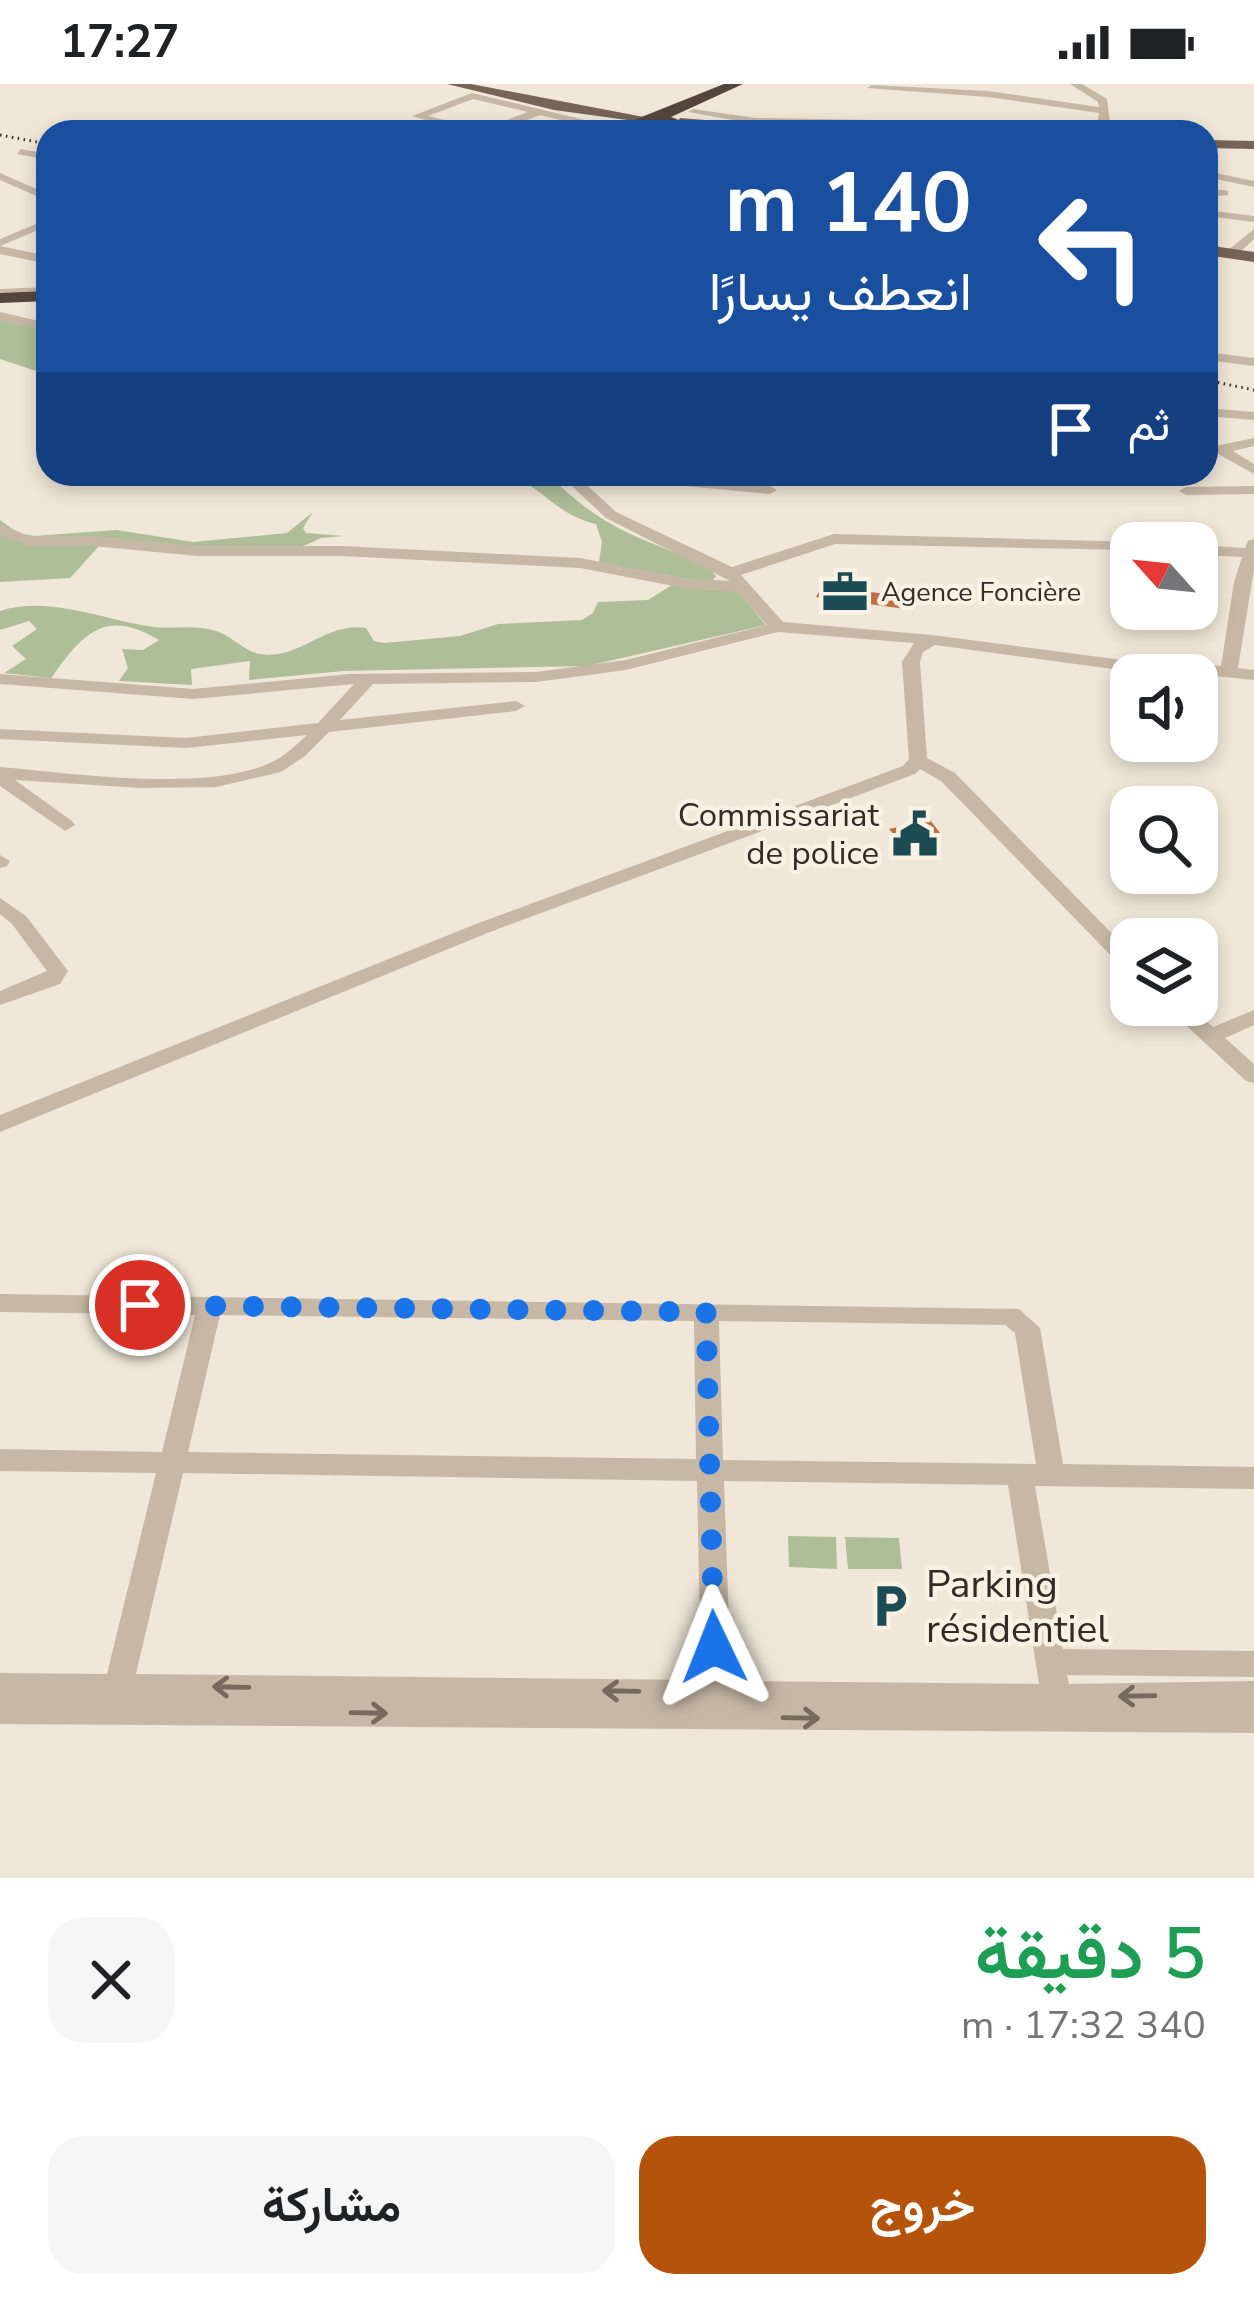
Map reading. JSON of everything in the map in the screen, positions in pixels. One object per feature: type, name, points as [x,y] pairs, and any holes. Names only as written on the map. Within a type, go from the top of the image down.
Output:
[{"type":"highway","points":[[663,120],[736,84]]},
{"type":"highway","points":[[665,120],[749,84]]},
{"type":"highway","points":[[0,298],[36,298]]},
{"type":"main road","points":[[453,84],[615,120]]},
{"type":"main road","points":[[508,98],[543,110],[605,120]]},
{"type":"main road","points":[[1218,142],[1254,144]]},
{"type":"main road","points":[[1218,253],[1252,262]]},
{"type":"main road","points":[[1218,255],[1252,262]]},
{"type":"street","points":[[1075,84],[1103,101],[1102,120]]},
{"type":"street","points":[[882,120],[878,88],[988,94],[1105,111]]},
{"type":"street","points":[[434,120],[417,116],[472,97],[605,120]]},
{"type":"street","points":[[516,120],[543,110]]},
{"type":"street","points":[[859,120],[860,110]]},
{"type":"street","points":[[21,152],[36,155]]},
{"type":"street","points":[[0,176],[36,192]]},
{"type":"street","points":[[1218,177],[1254,184]]},
{"type":"street","points":[[1218,193],[1254,198]]},
{"type":"street","points":[[1218,215],[1254,219]]},
{"type":"street","points":[[15,224],[31,229]]},
{"type":"street","points":[[0,247],[36,227]]},
{"type":"street","points":[[1231,254],[1254,233]]},
{"type":"street","points":[[0,247],[36,257]]},
{"type":"street","points":[[0,316],[36,324]]},
{"type":"street","points":[[1218,358],[1254,362]]},
{"type":"street","points":[[1218,413],[1254,416]]},
{"type":"street","points":[[1218,450],[1253,442]]},
{"type":"street","points":[[1218,453],[1254,470]]},
{"type":"street","points":[[579,486],[610,515],[737,580],[778,627]]},
{"type":"street","points":[[734,486],[768,489]]},
{"type":"street","points":[[1186,491],[1254,490]]},
{"type":"street","points":[[0,529],[12,537],[40,542],[580,563],[685,583],[737,580],[834,539],[1110,545]]},
{"type":"street","points":[[1218,554],[1251,559],[1229,672]]},
{"type":"street","points":[[0,680],[193,694],[368,679],[582,673],[778,627],[932,640],[1110,664]]},
{"type":"street","points":[[918,760],[911,662],[916,649],[932,640],[949,638],[1229,672],[1254,679]]},
{"type":"street","points":[[1218,676],[1254,679]]},
{"type":"street","points":[[0,775],[162,781],[229,777],[280,766],[368,679]]},
{"type":"street","points":[[0,734],[186,743],[516,706]]},
{"type":"street","points":[[918,760],[948,777],[1110,943]]},
{"type":"street","points":[[0,1124],[609,878],[894,777],[918,760]]},
{"type":"street","points":[[0,775],[65,825]]},
{"type":"street","points":[[0,904],[20,920],[58,971],[53,979],[0,998]]},
{"type":"street","points":[[1210,1037],[1254,1017]]},
{"type":"street","points":[[1198,1026],[1254,1076]]},
{"type":"street","points":[[0,1303],[1010,1316],[1027,1328],[1052,1475]]},
{"type":"street","points":[[116,1698],[210,1306]]},
{"type":"street","points":[[706,1312],[716,1692]]},
{"type":"street","points":[[0,1460],[1254,1478]]},
{"type":"street","points":[[1020,1475],[1058,1709]]},
{"type":"street","points":[[1049,1661],[1254,1664]]},
{"type":"street","points":[[0,1686],[116,1698],[1058,1709],[1254,1694]]},
{"type":"street","points":[[0,1711],[116,1698],[716,1692],[1254,1720]]},
{"type":"green space","points":[[0,319],[36,328],[36,371],[0,359]]},
{"type":"green space","points":[[530,486],[561,486],[605,520],[707,566],[716,576],[686,581],[599,562],[602,542],[596,524],[570,514]]},
{"type":"green space","points":[[313,512],[303,528],[306,533],[344,536],[246,554],[100,545],[70,578],[0,582],[0,520],[18,533],[34,536],[117,530],[193,542],[287,533]]},
{"type":"green space","points":[[672,585],[736,589],[766,625],[587,666],[343,671],[249,680],[250,661],[191,669],[192,685],[119,681],[128,668],[122,649],[143,650],[159,640],[140,630],[109,626],[84,638],[51,678],[4,673],[26,659],[12,646],[37,629],[29,621],[0,630],[0,611],[19,607],[57,607],[155,627],[211,630],[254,652],[274,655],[352,627],[366,628],[374,641],[384,643],[460,636],[498,624],[582,620],[598,602],[648,600]]},
{"type":"green space","points":[[788,1536],[836,1537],[837,1569],[789,1567]]},
{"type":"green space","points":[[845,1537],[899,1538],[902,1569],[848,1569]]},
{"type":"building","name":"Agence Foncière","points":[[822,586],[911,597],[906,609],[816,597]]},
{"type":"building","name":"Commissariat de police","points":[[930,820],[941,843],[923,847],[915,838],[900,842],[889,829]]},
{"type":"railway","points":[[0,135],[36,142]]},
{"type":"railway","points":[[1218,382],[1254,390]]},
{"type":"place","name":"Agence Foncière","points":[[845,592]]},
{"type":"place","name":"Commissariat de police","points":[[915,834]]},
{"type":"place","name":"Parking résidentiel","points":[[890,1606]]},
{"type":"route","points":[[140,1305],[706,1312],[714,1647]]}]
